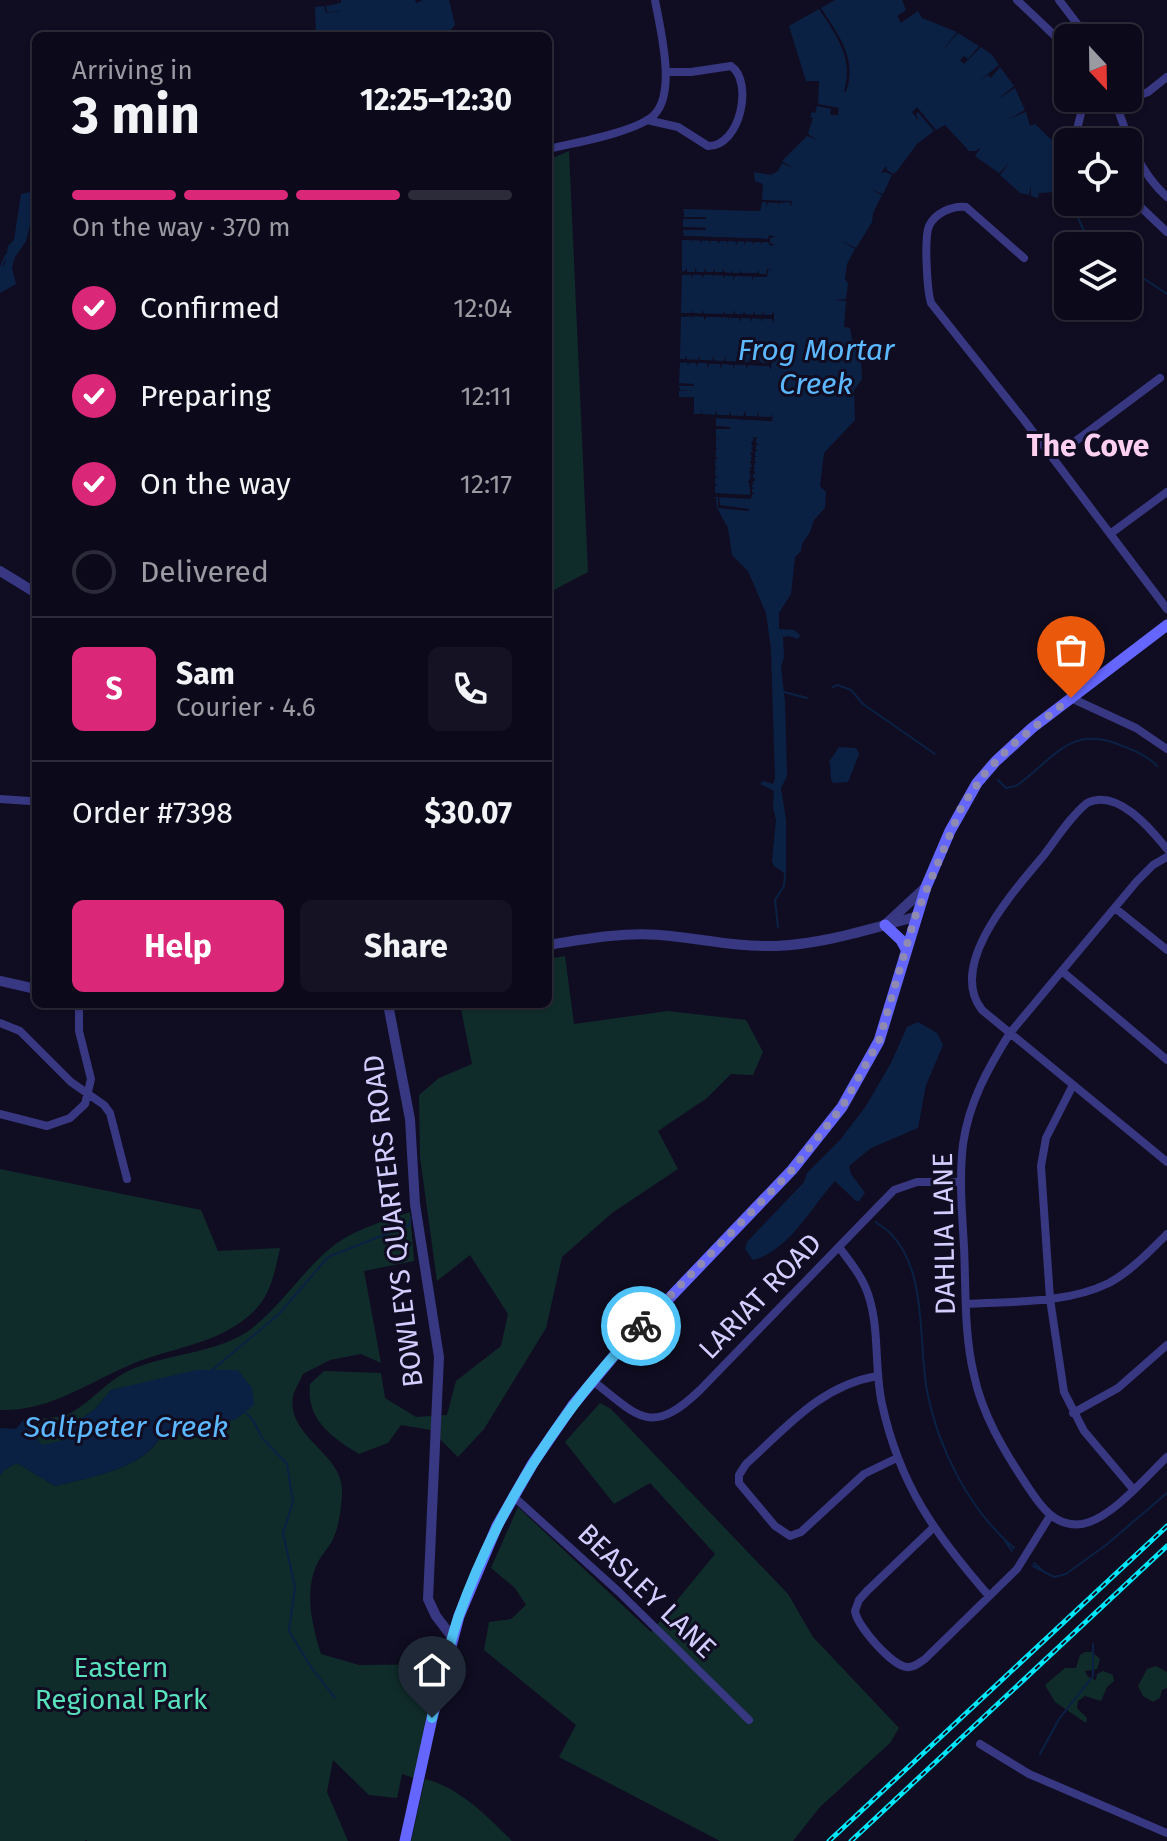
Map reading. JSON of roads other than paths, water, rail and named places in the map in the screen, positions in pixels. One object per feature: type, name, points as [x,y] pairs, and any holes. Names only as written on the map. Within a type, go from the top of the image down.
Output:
[{"type":"main road","points":[[405,1841],[452,1637],[485,1553],[513,1496],[549,1439],[593,1381],[792,1170],[831,1123],[879,1041],[926,887],[950,831],[977,783],[1011,746],[1167,625]]},
{"type":"main road","points":[[885,925],[906,949]]},
{"type":"street","points":[[552,148],[634,127],[653,116],[663,101],[666,72],[655,0]]},
{"type":"street","points":[[1017,0],[1054,35]]},
{"type":"street","points":[[1059,0],[1077,24]]},
{"type":"street","points":[[647,120],[678,127],[708,146],[723,142],[733,130],[742,96],[738,71],[731,66],[666,72]]},
{"type":"street","points":[[1142,94],[1167,77]]},
{"type":"street","points":[[1119,112],[1136,158],[1167,197]]},
{"type":"street","points":[[1024,258],[966,207],[957,206],[945,211],[927,230],[927,285],[931,303],[1167,609]]},
{"type":"street","points":[[1142,208],[1167,232]]},
{"type":"street","points":[[1053,458],[1160,378]]},
{"type":"street","points":[[1110,534],[1167,492]]},
{"type":"street","points":[[0,572],[32,591]]},
{"type":"street","points":[[1071,698],[1136,728],[1167,749]]},
{"type":"street","points":[[0,799],[30,801]]},
{"type":"street","points":[[1167,849],[1144,823],[1121,806],[1097,799],[1083,805],[1004,903],[980,946],[973,976],[973,994],[982,1010],[1167,1162]]},
{"type":"street","name":"DAHLIA LANE","points":[[1050,1516],[1017,1471],[984,1407],[973,1373],[966,1304],[961,1182],[963,1143],[985,1074],[1010,1033],[1145,872],[1167,857]]},
{"type":"street","points":[[885,925],[926,887]]},
{"type":"street","points":[[1115,908],[1167,950]]},
{"type":"street","points":[[552,944],[607,935],[636,934],[735,945],[779,946],[830,939],[915,917]]},
{"type":"street","points":[[1063,972],[1167,1060]]},
{"type":"street","points":[[0,981],[32,988]]},
{"type":"street","points":[[0,1114],[35,1125],[53,1124],[74,1115],[89,1096],[91,1079],[79,1031],[79,1008]]},
{"type":"street","name":"BOWLEYS QUARTERS ROAD","points":[[389,1008],[410,1119],[415,1204],[439,1357],[428,1590],[430,1607],[452,1637]]},
{"type":"street","points":[[0,1023],[20,1031],[71,1082],[104,1105],[110,1113],[127,1179]]},
{"type":"street","points":[[1073,1085],[1046,1138],[1041,1166],[1050,1299],[1061,1380],[1073,1413],[1084,1431],[1133,1489]]},
{"type":"street","name":"LARIAT ROAD","points":[[593,1381],[648,1419],[666,1417],[679,1410],[900,1186],[921,1181],[961,1182]]},
{"type":"street","points":[[966,1304],[1050,1299],[1083,1293],[1109,1283],[1167,1234]]},
{"type":"street","points":[[839,1247],[869,1295],[877,1376],[897,1458],[933,1528],[989,1596]]},
{"type":"street","points":[[1073,1413],[1118,1388],[1167,1345]]},
{"type":"street","points":[[877,1376],[853,1381],[821,1396],[746,1464],[741,1470],[739,1483],[775,1526],[790,1536],[801,1532],[864,1474],[897,1458]]},
{"type":"street","points":[[933,1528],[859,1600],[855,1611],[859,1624],[895,1662],[910,1667],[925,1659],[1017,1569],[1050,1516],[1066,1523],[1090,1522],[1105,1513],[1167,1457]]},
{"type":"street","name":"BEASLEY LANE","points":[[513,1496],[619,1592],[749,1720]]},
{"type":"street","points":[[442,1620],[450,1617],[458,1620]]},
{"type":"street","points":[[980,1744],[1029,1774],[1167,1833]]},
{"type":"water","points":[[341,0],[415,0],[416,3],[449,0],[455,25],[449,32],[316,32],[315,7],[324,6],[326,13],[342,11],[327,12],[326,6],[341,3]]},
{"type":"water","name":"Frog Mortar Creek","points":[[835,0],[902,0],[906,10],[897,16],[901,23],[918,11],[922,18],[957,32],[941,52],[958,33],[979,46],[968,59],[964,56],[960,60],[964,64],[981,47],[992,55],[999,65],[979,81],[988,75],[991,78],[1000,67],[1014,86],[997,100],[1015,88],[1025,110],[1009,119],[1026,112],[1030,126],[1035,124],[1054,142],[1054,192],[1039,193],[1038,198],[1031,196],[1031,186],[1029,195],[1020,193],[1000,175],[1009,163],[999,173],[975,156],[979,148],[969,151],[945,125],[936,130],[917,107],[912,112],[919,122],[918,112],[934,131],[917,144],[893,174],[886,166],[881,173],[892,175],[883,194],[870,189],[882,195],[872,222],[856,248],[840,240],[855,249],[847,264],[846,299],[835,300],[846,301],[844,327],[850,328],[852,340],[861,355],[862,379],[854,390],[855,420],[824,453],[820,486],[826,492],[825,508],[814,520],[801,551],[795,557],[791,594],[779,613],[779,629],[794,630],[800,635],[798,639],[783,637],[781,667],[787,776],[781,788],[786,820],[786,874],[772,861],[776,820],[774,791],[760,784],[763,781],[773,784],[775,778],[771,649],[766,613],[748,571],[732,555],[728,528],[717,508],[716,498],[711,497],[751,498],[756,444],[754,438],[750,495],[715,494],[716,429],[730,428],[716,426],[716,418],[772,421],[772,417],[693,414],[694,398],[679,397],[679,386],[694,386],[679,384],[680,362],[770,366],[770,370],[771,360],[770,363],[680,359],[681,316],[772,319],[774,322],[772,312],[772,315],[681,313],[682,274],[767,277],[767,274],[682,272],[682,240],[769,242],[770,239],[683,236],[683,229],[706,228],[683,227],[683,219],[706,217],[684,217],[683,208],[760,211],[762,202],[784,203],[762,200],[763,184],[755,181],[754,172],[771,175],[778,171],[782,163],[795,169],[782,161],[807,136],[817,140],[808,134],[812,112],[815,113],[817,106],[831,109],[830,115],[838,115],[839,108],[818,104],[819,81],[806,81],[789,26],[819,9],[842,47],[847,68],[846,92],[849,80],[850,69],[844,47],[821,8]]},
{"type":"water","points":[[32,190],[32,217],[26,241],[15,257],[12,268],[16,284],[0,293],[0,269],[5,264],[8,246],[14,240],[21,194]]},
{"type":"water","points":[[839,747],[856,748],[859,754],[848,782],[833,783],[829,762]]},
{"type":"water","points":[[918,1022],[937,1033],[943,1045],[926,1085],[918,1128],[871,1148],[849,1166],[865,1193],[859,1201],[835,1181],[789,1238],[766,1255],[753,1260],[745,1249],[747,1242],[840,1140],[866,1106],[907,1027]]},
{"type":"water","name":"Saltpeter Creek","points":[[196,1370],[238,1370],[252,1388],[254,1405],[236,1419],[159,1439],[140,1458],[98,1476],[55,1486],[17,1463],[0,1476],[0,1428],[16,1429],[23,1420],[42,1445],[64,1440],[73,1425],[95,1409],[111,1390]]},
{"type":"waterway","points":[[1077,216],[1085,232]]},
{"type":"waterway","points":[[0,269],[6,255]]},
{"type":"waterway","points":[[1142,277],[1167,294]]},
{"type":"waterway","points":[[833,687],[838,685],[851,690],[863,704],[935,754]]},
{"type":"waterway","points":[[784,692],[807,698]]},
{"type":"waterway","points":[[998,780],[1006,788],[1016,786],[1065,747],[1090,739],[1106,740],[1125,747],[1157,766]]},
{"type":"waterway","name":"Frog Mortar Creek","points":[[778,927],[775,900],[784,886],[785,874]]},
{"type":"waterway","points":[[211,1371],[279,1314],[328,1257],[409,1225],[411,1218]]},
{"type":"waterway","points":[[876,1222],[902,1248],[911,1267],[919,1308],[927,1391],[947,1456],[983,1515],[1014,1548]]},
{"type":"waterway","name":"Saltpeter Creek","points":[[246,1413],[262,1438],[287,1464],[293,1502],[283,1533],[295,1587],[289,1631],[335,1698]]},
{"type":"waterway","points":[[1033,1566],[1054,1577],[1066,1574],[1106,1545],[1167,1493]]},
{"type":"waterway","points":[[1005,1541],[1012,1551]]},
{"type":"waterway","points":[[1034,1563],[1041,1569]]},
{"type":"waterway","points":[[1040,1754],[1059,1719],[1093,1676],[1093,1644]]},
{"type":"railway","points":[[829,1841],[1167,1526]]},
{"type":"railway","points":[[851,1841],[1167,1546]]},
{"type":"district","name":"The Cove","points":[[1088,446]]},
{"type":"park label","name":"Eastern Regional Park","points":[[121,1683]]}]
